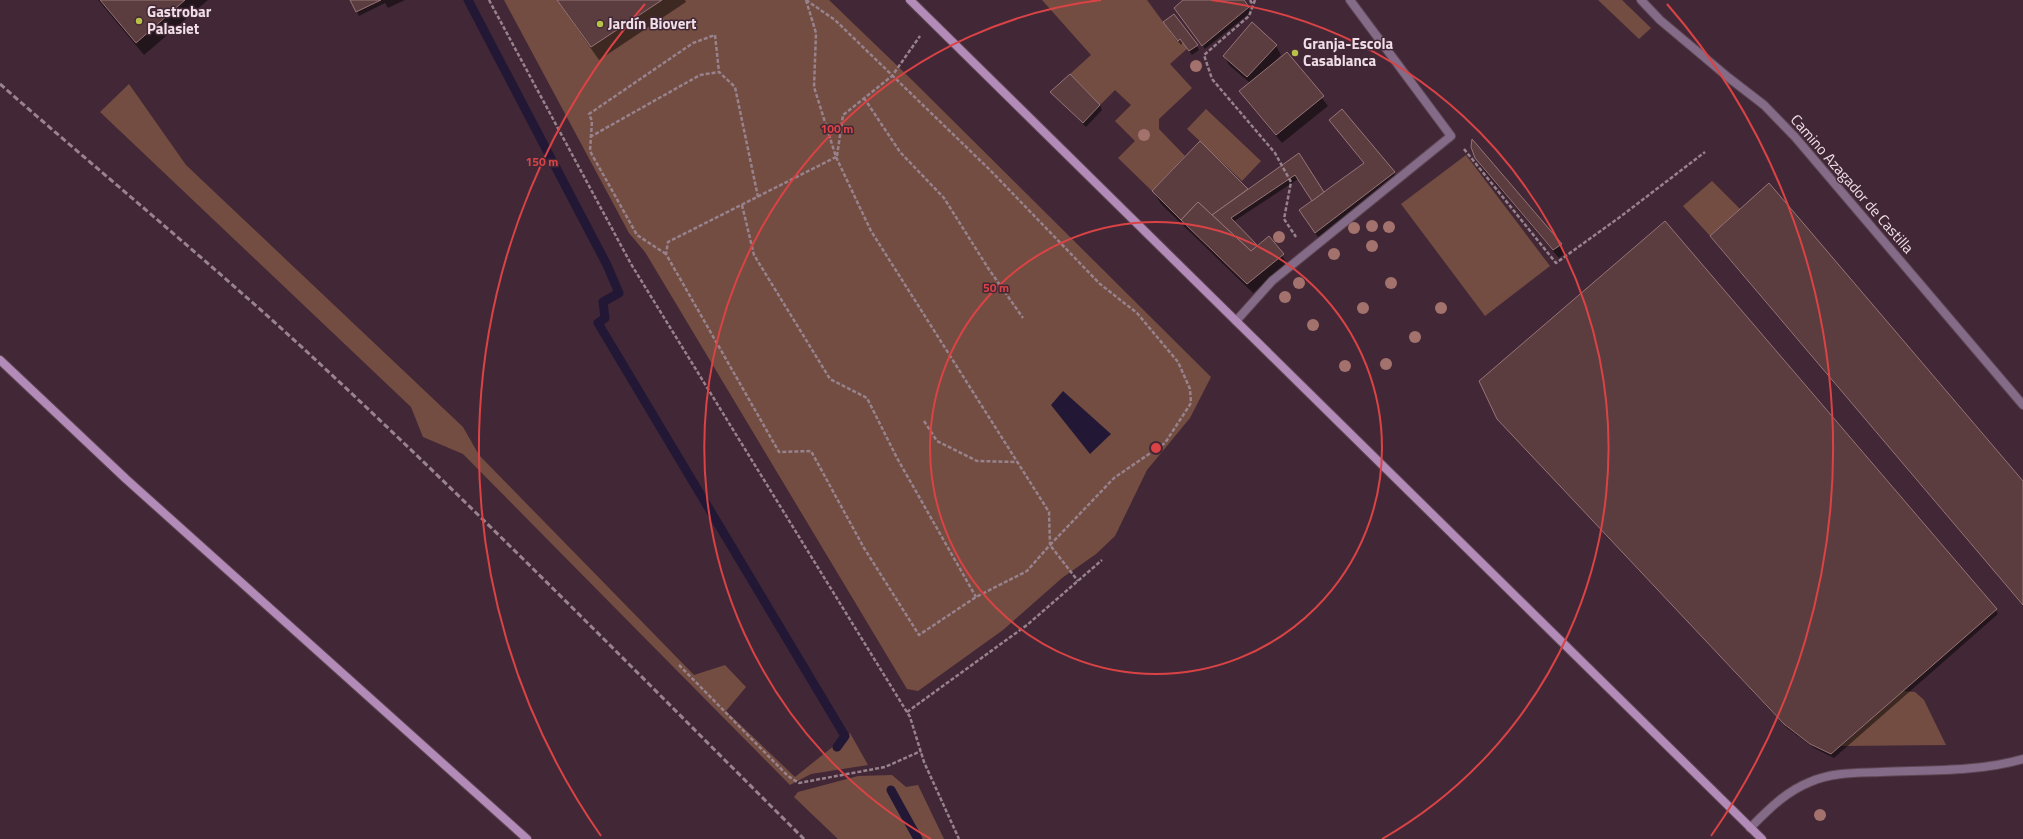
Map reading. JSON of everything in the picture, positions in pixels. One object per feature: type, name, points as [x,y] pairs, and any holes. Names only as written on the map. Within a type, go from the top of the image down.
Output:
[{"type":"main road","points":[[910,0],[1762,839]]},
{"type":"main road","points":[[0,360],[126,479],[527,839]]},
{"type":"street","points":[[1236,321],[1272,281],[1451,136],[1350,0]]},
{"type":"street","name":"Camino Azagador de Castilla","points":[[1641,0],[1660,20],[1729,78],[1764,105],[1795,137],[2023,405]]},
{"type":"street","points":[[1750,828],[1775,802],[1810,781],[1843,774],[1945,771],[1984,767],[2023,759]]},
{"type":"path","points":[[489,0],[631,264],[910,717],[924,762],[959,839]]},
{"type":"path","points":[[806,0],[816,33],[814,87],[836,157],[871,231],[1049,512],[1050,545],[1078,581]]},
{"type":"path","points":[[758,196],[735,87],[719,72],[715,35],[693,42],[589,114],[592,122],[590,151],[637,236],[666,254],[779,452],[811,451],[864,548],[919,635],[976,597],[1027,571],[1114,478],[1165,443],[1191,403],[1190,389],[1178,362],[1137,314],[1100,284],[990,170],[835,20],[806,0]]},
{"type":"path","points":[[1250,0],[1253,5]]},
{"type":"path","points":[[1255,0],[1249,16],[1204,56],[1212,79],[1275,153],[1291,182],[1284,219],[1307,253]]},
{"type":"path","points":[[836,157],[843,115],[892,76],[931,20]]},
{"type":"path","points":[[590,137],[700,75],[719,72]]},
{"type":"path","points":[[864,98],[900,152],[944,198],[988,268],[1023,318]]},
{"type":"path","points":[[1451,136],[1460,144],[1556,263],[1620,217],[1705,152]]},
{"type":"path","points":[[666,254],[668,242],[836,157]]},
{"type":"path","points":[[742,205],[754,255],[830,379],[867,398],[897,458],[976,597]]},
{"type":"path","points":[[924,421],[937,441],[978,462],[1017,462]]},
{"type":"path","points":[[907,712],[1027,626],[1102,560]]},
{"type":"path","points":[[679,665],[788,776],[799,783],[885,767],[921,751]]},
{"type":"shaded area","points":[[504,0],[829,0],[912,80],[1211,377],[1190,418],[1147,470],[1115,536],[1096,554],[1062,578],[1003,630],[918,691],[907,689],[645,252],[629,233]]},
{"type":"shaded area","points":[[1042,0],[1147,0],[1177,41],[1180,39],[1188,48],[1170,64],[1192,88],[1159,119],[1159,129],[1185,156],[1152,191],[1118,158],[1135,141],[1115,121],[1131,105],[1115,90],[1100,105],[1070,74],[1091,55]]},
{"type":"shaded area","points":[[1598,0],[1622,0],[1651,28],[1639,39]]},
{"type":"shaded area","points":[[129,84],[186,165],[463,427],[479,455],[694,675],[725,665],[746,687],[726,711],[795,777],[850,733],[868,765],[811,774],[790,785],[463,454],[423,437],[411,407],[100,112]]},
{"type":"shaded area","points":[[1206,109],[1261,161],[1242,181],[1187,129]]},
{"type":"shaded area","points":[[1466,155],[1550,266],[1485,316],[1401,204]]},
{"type":"shaded area","points":[[1712,181],[1740,209],[1710,236],[1683,206]]},
{"type":"shaded area","points":[[1063,391],[1111,434],[1090,454],[1051,405]]},
{"type":"shaded area","points":[[1903,691],[1915,692],[1924,700],[1946,745],[1841,746]]},
{"type":"shaded area","points":[[892,775],[906,787],[918,785],[944,839],[838,839],[794,797],[798,792],[858,776]]},
{"type":"building","name":"Gastrobar Palasiet","points":[[100,0],[185,0],[136,43]]},
{"type":"building","points":[[350,0],[381,0],[356,12]]},
{"type":"building","name":"Jardín Biovert","points":[[557,0],[662,0],[591,47]]},
{"type":"building","points":[[1183,0],[1244,0],[1249,7],[1202,46],[1174,8]]},
{"type":"building","points":[[1174,14],[1198,45],[1189,51],[1180,39],[1178,41],[1163,22]]},
{"type":"building","points":[[1252,22],[1277,45],[1247,77],[1223,56]]},
{"type":"building","points":[[1287,52],[1324,96],[1276,135],[1239,91]]},
{"type":"building","points":[[1070,74],[1100,105],[1083,123],[1050,92]]},
{"type":"building","points":[[1342,109],[1395,172],[1315,233],[1299,210],[1364,163],[1329,120]]},
{"type":"building","points":[[1472,139],[1562,244],[1553,250],[1475,158],[1471,147]]},
{"type":"building","points":[[1200,141],[1248,189],[1212,215],[1198,202],[1181,220],[1152,191]]},
{"type":"building","points":[[1299,153],[1324,192],[1312,201],[1295,175],[1231,218],[1258,246],[1251,251],[1212,215]]},
{"type":"building","points":[[1769,183],[2023,481],[2023,605],[1710,236]]},
{"type":"building","points":[[1198,202],[1251,251],[1269,236],[1284,254],[1247,284],[1181,220]]},
{"type":"building","points":[[1665,221],[1997,609],[1831,754],[1810,744],[1784,724],[1497,419],[1479,381]]},
{"type":"waterway","points":[[468,0],[607,265],[619,293],[603,302],[605,318],[598,323],[845,736],[837,747]]},
{"type":"waterway","points":[[891,790],[918,839]]},
{"type":"railway","points":[[0,84],[230,283],[369,410],[557,592],[804,839]]},
{"type":"place","name":"Gastrobar Palasiet","points":[[139,21]]},
{"type":"place","name":"Jardín Biovert","points":[[600,24]]},
{"type":"place","name":"Granja-Escola Casablanca","points":[[1295,53]]}]
